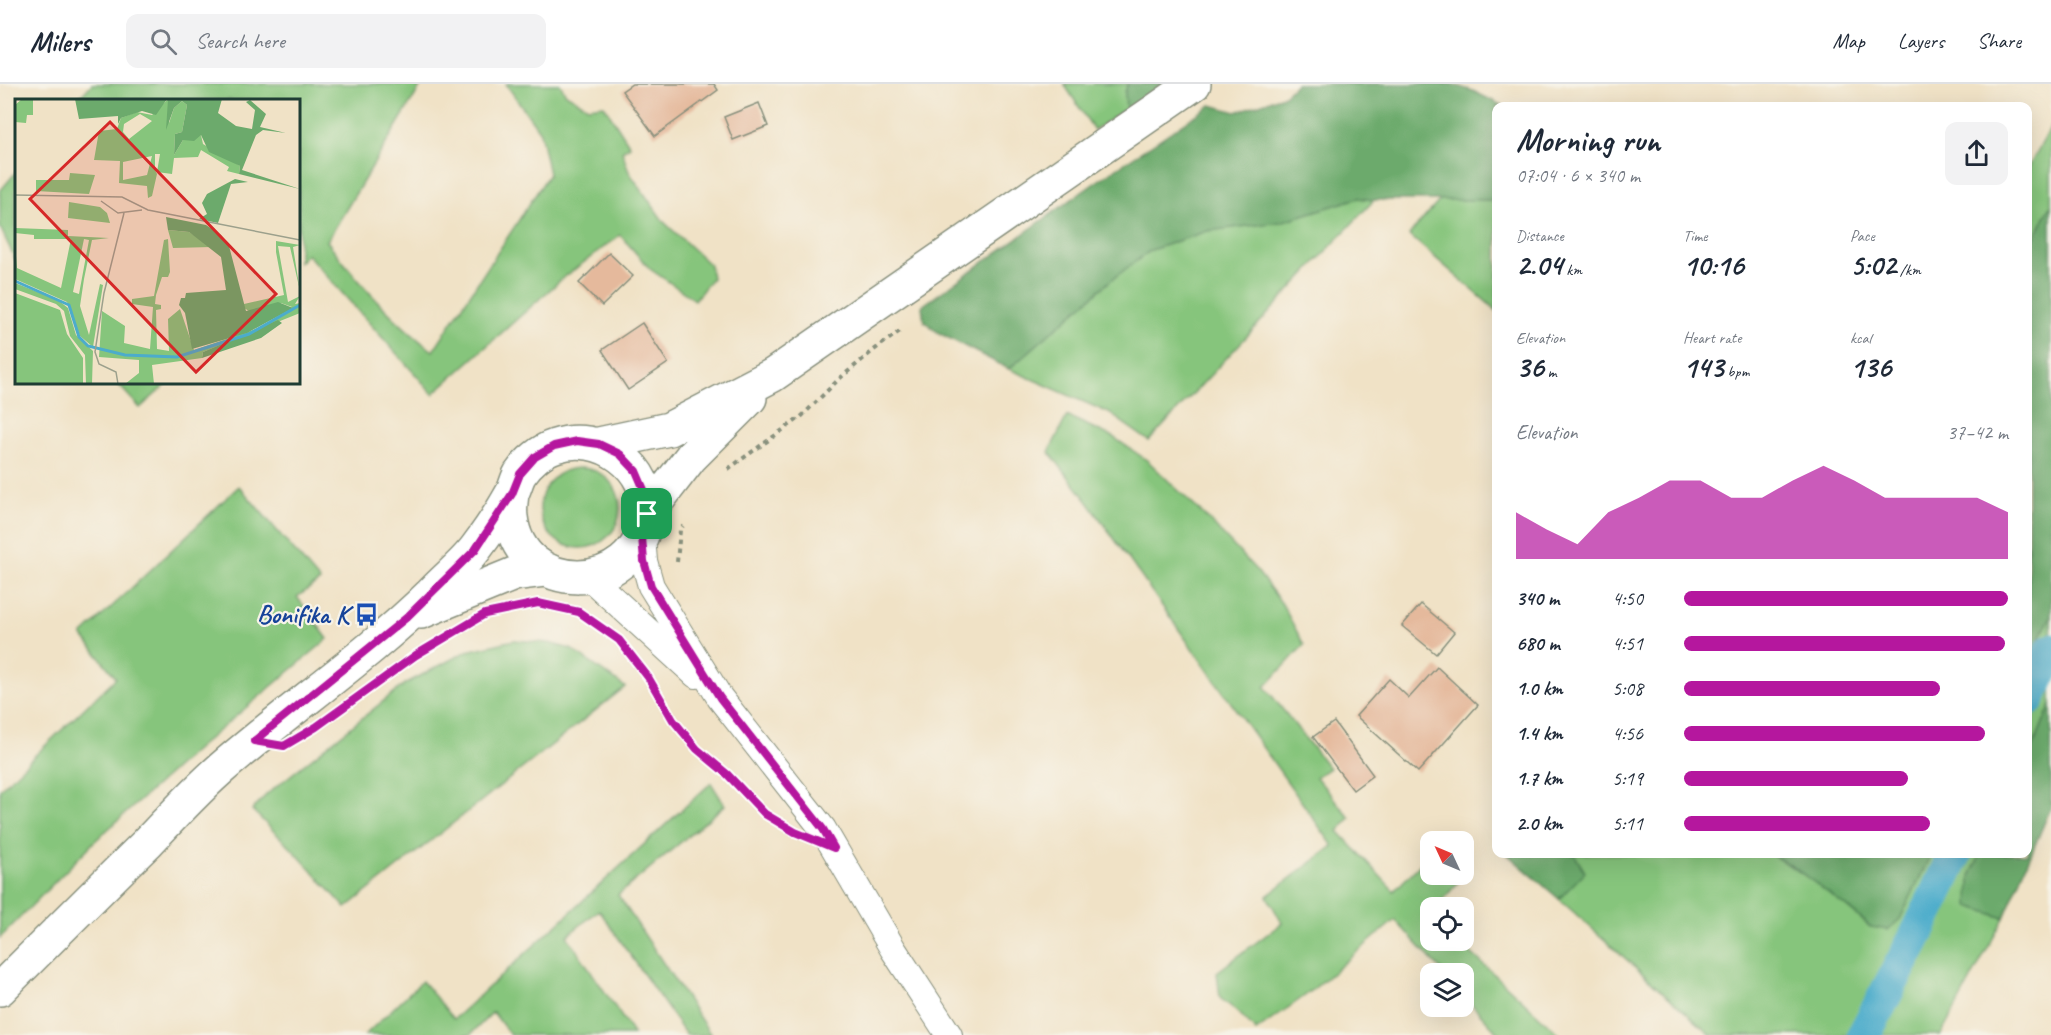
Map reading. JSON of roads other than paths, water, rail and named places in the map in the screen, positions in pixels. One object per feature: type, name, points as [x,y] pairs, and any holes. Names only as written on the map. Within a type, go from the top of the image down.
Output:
[{"type":"main road","points":[[599,444],[669,429],[773,375],[1194,84]]},
{"type":"main road","points":[[512,494],[510,516],[516,538],[529,557],[546,570],[567,578],[590,578],[612,570],[630,556],[645,526],[691,457],[773,375]]},
{"type":"main road","points":[[0,989],[222,768],[406,618],[475,550],[512,494],[520,474],[535,457],[554,446],[577,441],[599,444],[620,454],[636,471],[645,492],[645,526]]},
{"type":"main road","points":[[406,618],[514,574],[546,570]]},
{"type":"street","points":[[645,526],[644,561],[651,586],[720,698],[823,829],[892,949],[949,1035]]},
{"type":"street","points":[[590,578],[720,698]]},
{"type":"waterway","points":[[2032,691],[2051,651]]},
{"type":"waterway","points":[[1864,1035],[1915,938],[1953,858]]},
{"type":"place","name":"Bonifika K","points":[[367,614]]}]
